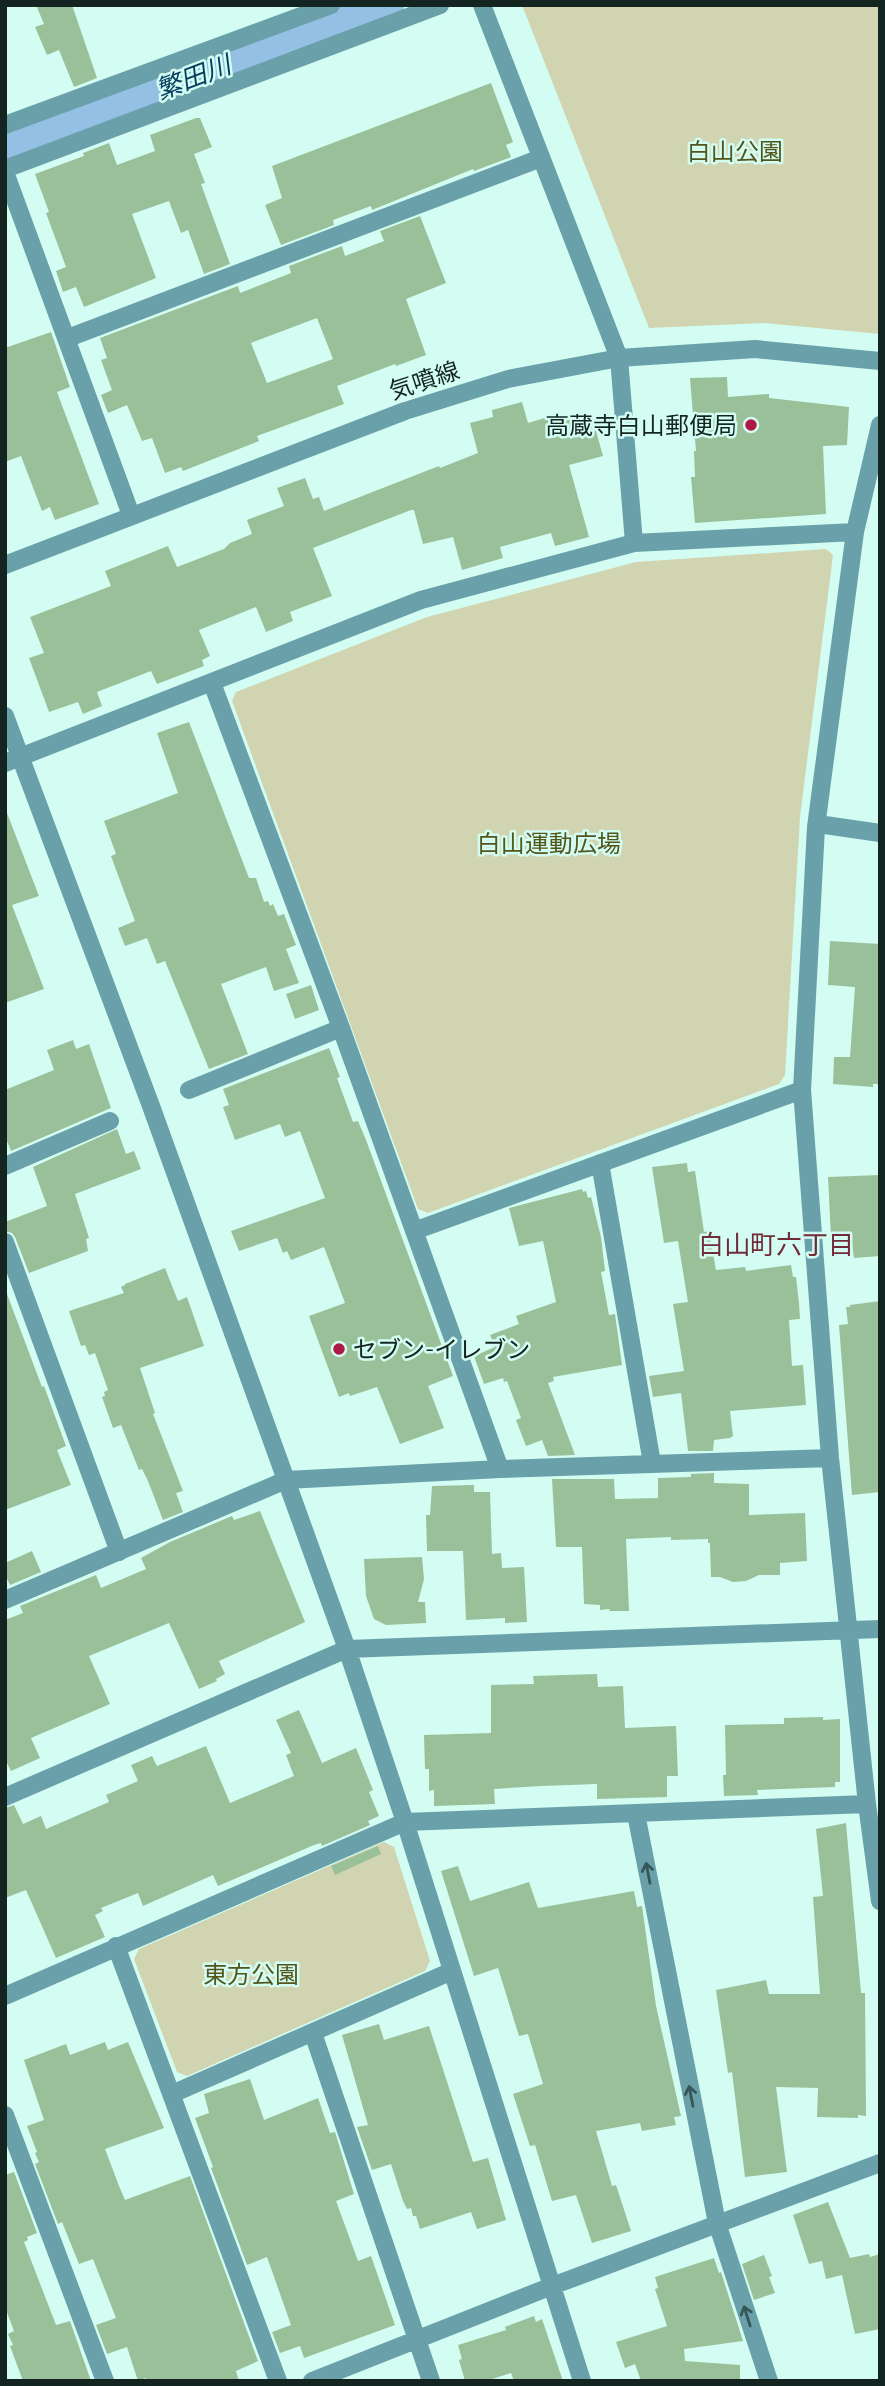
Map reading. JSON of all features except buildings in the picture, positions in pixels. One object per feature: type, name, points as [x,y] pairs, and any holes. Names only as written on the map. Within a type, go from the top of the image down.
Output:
[{"type":"street","points":[[5,125],[331,5]]},
{"type":"street","points":[[131,515],[5,170],[440,5]]},
{"type":"street","points":[[482,5],[619,358],[634,543]]},
{"type":"street","points":[[68,338],[541,158]]},
{"type":"street","name":"気噴線","points":[[5,565],[405,411],[508,379],[619,358],[755,349],[880,361]]},
{"type":"street","points":[[880,425],[855,532],[818,824],[802,1090],[830,1458],[880,1901]]},
{"type":"street","points":[[13,760],[421,600],[634,543],[855,532]]},
{"type":"street","points":[[212,683],[341,1028],[500,1469]]},
{"type":"street","points":[[5,716],[13,760],[151,1106],[347,1649],[405,1822],[582,2381]]},
{"type":"street","points":[[818,824],[880,833]]},
{"type":"street","points":[[189,1090],[341,1028]]},
{"type":"street","points":[[414,1231],[802,1090]]},
{"type":"street","points":[[5,1166],[110,1121]]},
{"type":"street","points":[[600,1163],[652,1463]]},
{"type":"street","points":[[5,1242],[119,1552]]},
{"type":"street","points":[[5,1600],[286,1480],[500,1469],[830,1458]]},
{"type":"street","points":[[5,1797],[347,1649],[880,1629]]},
{"type":"street","points":[[5,1996],[405,1822],[867,1804]]},
{"type":"street","points":[[636,1814],[717,2224],[769,2381]]},
{"type":"street","points":[[116,1947],[278,2381]]},
{"type":"street","points":[[172,2094],[452,1972]]},
{"type":"street","points":[[313,2033],[431,2381]]},
{"type":"street","points":[[5,2115],[105,2381]]},
{"type":"street","points":[[312,2381],[552,2286],[880,2162]]},
{"type":"green space","name":"白山公園","points":[[522,5],[872,5],[880,8],[880,334],[764,323],[649,328]]},
{"type":"green space","name":"白山運動広場","points":[[826,549],[833,555],[800,817],[785,1075],[779,1084],[428,1213],[418,1209],[232,701],[236,692],[427,617],[636,562]]},
{"type":"green space","name":"東方公園","points":[[384,1842],[394,1847],[430,1961],[425,1971],[187,2076],[177,2072],[134,1959],[139,1949]]},
{"type":"waterway","name":"繁田川","points":[[5,148],[381,5]]},
{"type":"place","name":"高蔵寺白山郵便局","points":[[751,425]]},
{"type":"place","name":"セブン-イレブン","points":[[339,1349]]},
{"type":"district","name":"白山町六丁目","points":[[776,1244]]}]
